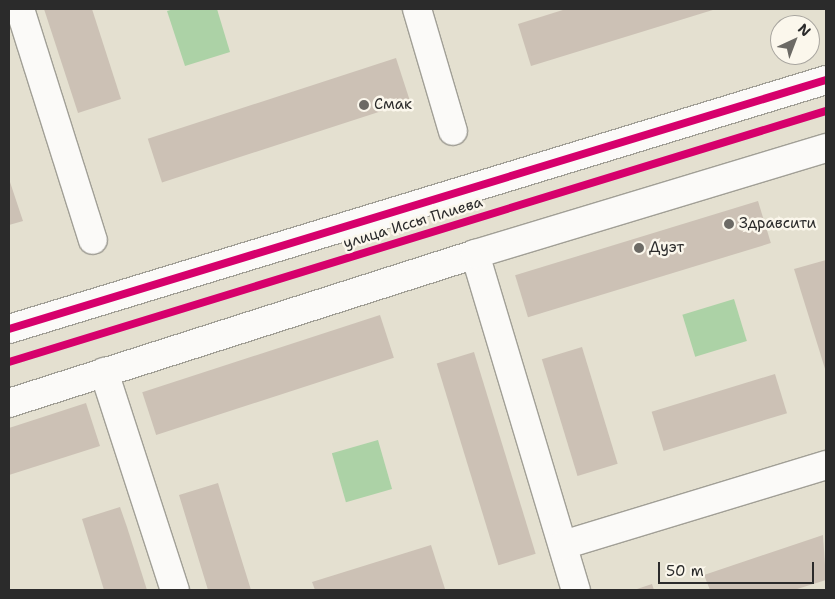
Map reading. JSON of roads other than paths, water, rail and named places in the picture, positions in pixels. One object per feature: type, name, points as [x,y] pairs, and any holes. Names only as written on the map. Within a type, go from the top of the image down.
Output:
[{"type":"street","points":[[20,9],[93,240]]},
{"type":"street","points":[[417,9],[453,131]]},
{"type":"street","name":"улица Иссы Плиева","points":[[9,329],[826,80]]},
{"type":"street","points":[[9,403],[476,254],[826,148]]},
{"type":"street","points":[[476,254],[576,590]]},
{"type":"street","points":[[104,372],[175,590]]},
{"type":"street","points":[[563,546],[826,465]]},
{"type":"place","name":"Смак","points":[[364,105]]},
{"type":"place","name":"Здравсити","points":[[729,224]]},
{"type":"place","name":"Дуэт","points":[[639,248]]}]
